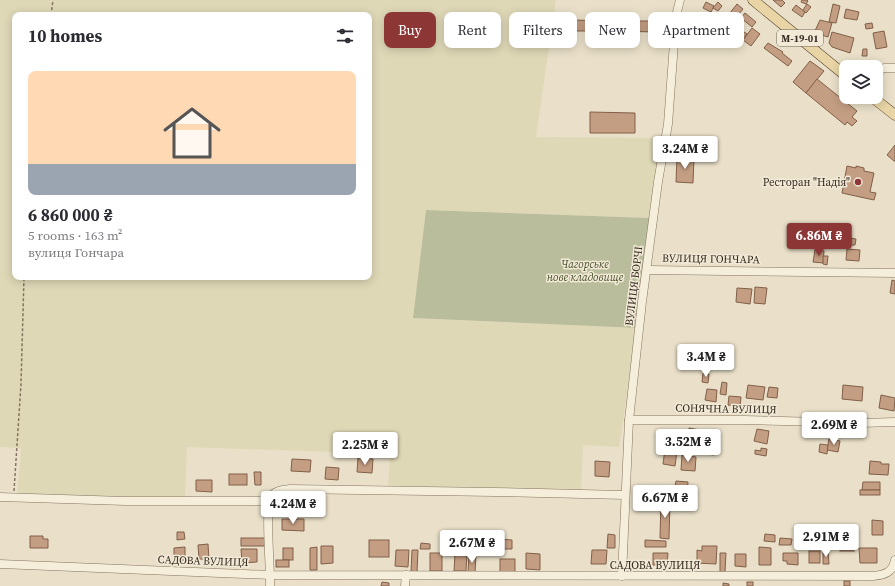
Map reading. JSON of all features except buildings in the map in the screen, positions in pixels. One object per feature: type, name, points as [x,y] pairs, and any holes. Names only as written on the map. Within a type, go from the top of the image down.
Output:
[{"type":"main road","name":"М-19-01","points":[[753,0],[839,70]]},
{"type":"main road","points":[[881,104],[895,115]]},
{"type":"street","name":"ВУЛИЦЯ БОРЧІ","points":[[622,576],[629,420],[642,302],[658,182],[668,124],[676,16],[680,0]]},
{"type":"street","points":[[883,68],[895,68]]},
{"type":"street","name":"ВУЛИЦЯ ГОНЧАРА","points":[[647,270],[895,273]]},
{"type":"street","name":"СОНЯЧНА ВУЛИЦЯ","points":[[629,420],[744,420],[861,423],[895,422]]},
{"type":"street","points":[[270,586],[271,575],[268,551],[270,501],[272,495],[290,489],[625,495]]},
{"type":"street","points":[[0,497],[125,501],[270,501]]},
{"type":"street","name":"САДОВА ВУЛИЦЯ","points":[[0,564],[271,575],[639,577],[879,576],[889,572],[892,569],[895,560]]},
{"type":"street","points":[[405,586],[406,575]]},
{"type":"street","points":[[638,586],[639,577]]},
{"type":"path","points":[[51,12],[53,0]]},
{"type":"path","points":[[14,498],[21,384],[24,280]]},
{"type":"shaded area","points":[[0,0],[556,0],[554,12],[509,12],[509,48],[549,48],[536,137],[664,138],[650,218],[426,210],[413,318],[637,328],[619,447],[583,445],[581,491],[388,488],[390,454],[187,447],[185,499],[17,496],[21,448],[0,447]]},
{"type":"green space","name":"Чагорське нове кладовище","points":[[426,210],[650,218],[637,328],[413,318]]},
{"type":"place","name":"Ресторан \"Надія\"","points":[[858,182]]}]
